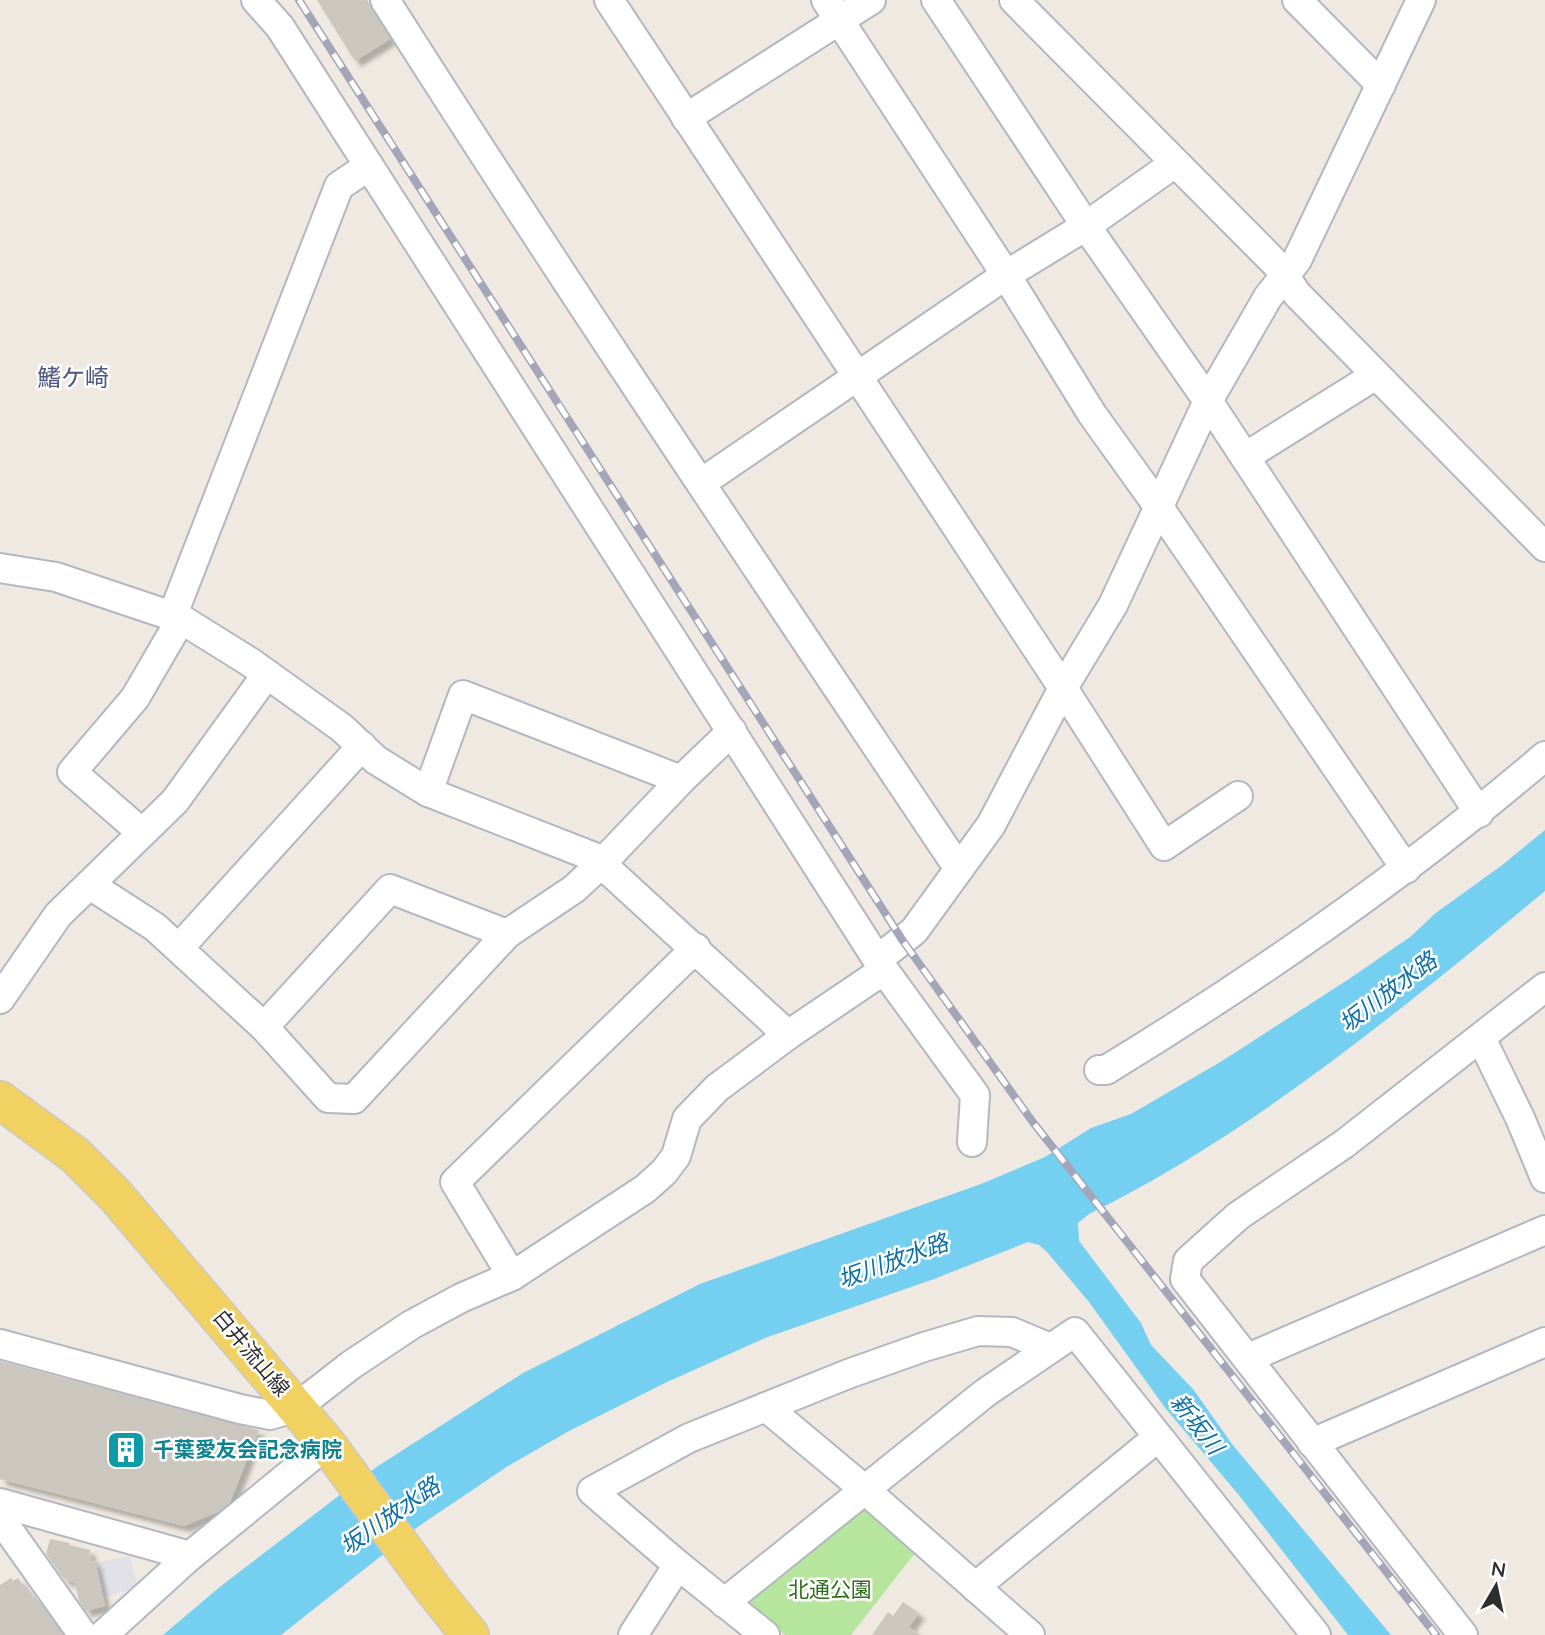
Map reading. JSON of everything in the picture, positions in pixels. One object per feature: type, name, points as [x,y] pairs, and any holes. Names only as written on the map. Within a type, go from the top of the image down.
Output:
[{"type":"main road","name":"白井流山線","points":[[0,1100],[75,1155],[115,1195],[330,1449],[470,1635]]},
{"type":"street","points":[[256,0],[280,27],[881,964],[975,1095],[972,1142]]},
{"type":"street","points":[[385,0],[701,483],[959,869]]},
{"type":"street","points":[[609,0],[1063,688],[1164,846],[1238,796]]},
{"type":"street","points":[[686,118],[832,10],[871,0]]},
{"type":"street","points":[[936,0],[1086,226],[1208,401],[1479,813]]},
{"type":"street","points":[[1014,0],[1285,275],[1297,294],[1545,547]]},
{"type":"street","points":[[1297,0],[1381,85]]},
{"type":"street","points":[[0,1343],[270,1415],[296,1407],[351,1365],[411,1325],[461,1297],[512,1276],[645,1189],[664,1172],[676,1156],[687,1119],[717,1088],[881,964],[914,931],[991,825],[1063,688],[1113,605],[1208,401],[1268,297],[1297,260],[1421,0]]},
{"type":"street","points":[[832,10],[1006,275],[1092,414],[1406,869]]},
{"type":"street","points":[[701,483],[1006,275],[1086,226],[1175,163]]},
{"type":"street","points":[[141,832],[72,772],[135,698],[177,618],[339,186],[369,166]]},
{"type":"street","points":[[1245,457],[1376,375]]},
{"type":"street","points":[[0,568],[56,577],[177,618],[267,674],[342,728],[376,760],[428,792],[594,857],[788,1035]]},
{"type":"street","points":[[0,999],[58,915],[175,801],[267,674]]},
{"type":"street","points":[[428,792],[463,695],[681,780]]},
{"type":"street","points":[[90,884],[155,927],[264,1027],[328,1098],[354,1099],[507,934],[574,889],[732,731]]},
{"type":"street","points":[[178,948],[362,746]]},
{"type":"street","points":[[1099,1070],[1106,1070],[1146,1045],[1406,869],[1479,813],[1545,756]]},
{"type":"street","points":[[264,1027],[390,889],[507,934]]},
{"type":"street","points":[[512,1276],[456,1182],[696,948]]},
{"type":"street","points":[[1463,1635],[1185,1279],[1188,1261],[1238,1216],[1344,1144],[1545,987]]},
{"type":"street","points":[[1481,1038],[1520,1118],[1545,1178]]},
{"type":"street","points":[[1248,1358],[1545,1230]]},
{"type":"street","points":[[765,1635],[677,1565],[592,1491],[689,1438],[848,1374],[978,1331],[1012,1332],[1050,1348]]},
{"type":"street","points":[[724,1603],[985,1393],[1075,1332],[1316,1635]]},
{"type":"street","points":[[1311,1443],[1545,1342]]},
{"type":"street","points":[[766,1407],[1030,1635]]},
{"type":"street","points":[[975,1587],[1157,1438]]},
{"type":"street","points":[[103,1635],[190,1556],[330,1449]]},
{"type":"street","points":[[0,1503],[190,1556]]},
{"type":"street","points":[[0,1518],[83,1635]]},
{"type":"street","points":[[633,1635],[677,1565]]},
{"type":"shaded area","points":[[129,1556],[138,1588],[105,1596],[97,1563]]},
{"type":"green space","name":"北通公園","points":[[858,1508],[867,1509],[915,1553],[851,1635],[785,1635],[749,1605],[752,1594]]},
{"type":"water","points":[[1545,830],[1545,891],[1382,1023],[1269,1107],[1078,1223],[1079,1241],[1141,1323],[1151,1345],[1193,1389],[1232,1444],[1391,1635],[1348,1635],[1238,1494],[1166,1409],[1089,1302],[1047,1252],[1039,1245],[1028,1242],[934,1279],[765,1338],[665,1383],[569,1431],[508,1466],[419,1526],[281,1635],[163,1635],[221,1586],[375,1468],[523,1373],[700,1284],[981,1184],[1045,1157],[1091,1128],[1131,1114],[1222,1061],[1349,979],[1410,937],[1437,912]]},
{"type":"building","points":[[317,0],[367,0],[390,39],[355,61]]},
{"type":"building","name":"千葉愛友会記念病院","points":[[0,1361],[259,1430],[230,1502],[218,1512],[184,1526],[0,1479]]},
{"type":"building","points":[[50,1539],[90,1550],[89,1556],[95,1561],[105,1606],[86,1611],[79,1601],[75,1583],[64,1579],[46,1554]]},
{"type":"building","points":[[11,1578],[13,1581],[18,1578],[33,1599],[34,1595],[62,1635],[0,1635],[0,1585]]},
{"type":"building","points":[[903,1602],[919,1613],[909,1627],[920,1635],[872,1635],[888,1612],[893,1616]]},
{"type":"railway","points":[[299,0],[903,941],[1032,1121],[1436,1635]]},
{"type":"place","name":"千葉愛友会記念病院","points":[[126,1450]]},
{"type":"district","name":"鰭ケ崎","points":[[73,378]]},
{"type":"water label","name":"坂川放水路","points":[[1388,992]]},
{"type":"water label","name":"坂川放水路","points":[[893,1261]]},
{"type":"water label","name":"新坂川","points":[[1197,1424]]},
{"type":"water label","name":"坂川放水路","points":[[390,1516]]}]
